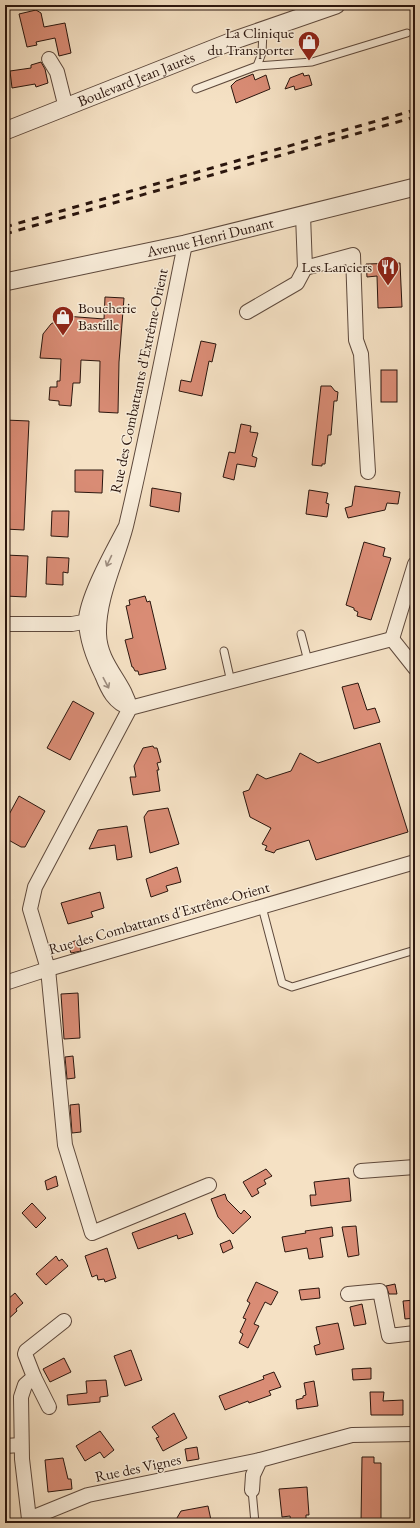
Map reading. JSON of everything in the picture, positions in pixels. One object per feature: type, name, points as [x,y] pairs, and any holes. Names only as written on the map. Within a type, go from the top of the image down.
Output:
[{"type":"street","name":"Boulevard Jean Jaurès","points":[[5,131],[263,30],[336,5]]},
{"type":"street","points":[[50,59],[56,72],[66,108]]},
{"type":"street","name":"Avenue Henri Dunant","points":[[5,282],[185,244],[415,187]]},
{"type":"street","points":[[247,312],[297,283],[305,268],[303,215]]},
{"type":"street","name":"Rue des Combattants d'Extrême-Orient","points":[[185,244],[126,526],[89,604],[93,620],[92,650],[104,680],[120,705],[130,708],[35,887],[30,909],[48,969],[415,862]]},
{"type":"street","points":[[305,268],[353,255],[356,340],[361,354],[368,472]]},
{"type":"street","points":[[392,639],[415,564]]},
{"type":"street","points":[[5,624],[72,624],[93,620]]},
{"type":"street","points":[[130,708],[392,639]]},
{"type":"street","points":[[392,639],[415,668]]},
{"type":"street","points":[[5,983],[48,969],[65,1145],[92,1233],[210,1185]]},
{"type":"street","points":[[360,1171],[415,1167]]},
{"type":"street","points":[[348,1294],[380,1291],[389,1336],[415,1333]]},
{"type":"street","points":[[49,1407],[25,1358],[26,1351],[64,1321]]},
{"type":"street","points":[[29,1521],[22,1445],[22,1390],[34,1377]]},
{"type":"street","name":"Rue des Vignes","points":[[29,1521],[88,1495],[260,1460],[352,1435],[415,1434]]},
{"type":"street","points":[[5,1446],[22,1445]]},
{"type":"street","points":[[252,1490],[253,1475],[260,1460]]},
{"type":"lane","points":[[257,66],[262,53],[263,30]]},
{"type":"lane","points":[[196,89],[257,66],[312,62],[407,33]]},
{"type":"lane","points":[[301,634],[308,661]]},
{"type":"lane","points":[[224,651],[231,682]]},
{"type":"lane","points":[[262,907],[282,983],[286,986],[292,987],[415,950]]},
{"type":"lane","points":[[252,1490],[255,1523]]},
{"type":"building","points":[[36,10],[41,13],[44,27],[65,23],[71,53],[59,56],[55,38],[36,42],[37,45],[27,47],[19,14]]},
{"type":"building","points":[[41,62],[45,69],[48,83],[36,87],[35,84],[12,88],[10,71],[31,68],[31,65]]},
{"type":"building","points":[[303,73],[304,76],[309,75],[312,85],[295,90],[294,86],[285,89],[290,78]]},
{"type":"building","points":[[253,74],[255,80],[266,75],[270,89],[236,103],[231,86],[236,81]]},
{"type":"building","points":[[400,263],[402,307],[378,308],[377,276],[367,277],[366,264]]},
{"type":"building","points":[[105,297],[124,298],[119,362],[118,413],[99,412],[100,361],[81,360],[80,383],[73,383],[71,406],[59,405],[59,401],[49,400],[50,387],[57,387],[57,381],[60,381],[61,359],[40,358],[43,334],[51,324],[65,316],[104,319]]},
{"type":"building","points":[[201,341],[216,344],[212,362],[209,361],[202,396],[179,391],[181,380],[191,382]]},
{"type":"building","points":[[381,370],[397,370],[397,402],[381,402]]},
{"type":"building","points":[[321,386],[331,386],[338,392],[337,401],[334,401],[331,435],[328,435],[325,464],[322,464],[322,466],[312,465]]},
{"type":"building","points":[[5,420],[29,421],[24,530],[5,529]]},
{"type":"building","points":[[241,424],[251,426],[250,432],[258,433],[252,456],[257,458],[255,467],[237,464],[234,480],[223,477],[229,452],[235,453]]},
{"type":"building","points":[[75,470],[103,470],[102,493],[75,492]]},
{"type":"building","points":[[355,486],[400,492],[398,504],[387,503],[385,510],[348,518],[345,508],[352,506]]},
{"type":"building","points":[[152,488],[181,493],[179,512],[150,506]]},
{"type":"building","points":[[309,490],[328,493],[326,503],[329,504],[327,517],[306,514]]},
{"type":"building","points":[[52,511],[69,511],[68,537],[51,536]]},
{"type":"building","points":[[364,542],[385,548],[383,556],[391,558],[371,620],[357,616],[358,612],[354,610],[354,608],[346,605]]},
{"type":"building","points":[[5,555],[28,556],[26,597],[5,596]]},
{"type":"building","points":[[47,557],[69,558],[68,573],[63,572],[63,585],[46,584]]},
{"type":"building","points":[[145,596],[147,602],[150,601],[166,669],[139,675],[138,671],[135,671],[132,667],[125,640],[133,638],[126,606],[130,605],[129,600]]},
{"type":"building","points":[[358,683],[367,710],[375,708],[380,722],[354,729],[342,687]]},
{"type":"building","points":[[73,701],[94,713],[70,760],[47,748]]},
{"type":"building","points":[[380,743],[408,832],[316,860],[309,840],[276,850],[274,853],[265,850],[267,846],[262,844],[271,828],[250,817],[243,792],[249,790],[257,774],[266,779],[291,771],[300,753],[318,763]]},
{"type":"building","points":[[153,746],[154,748],[157,748],[161,762],[157,763],[159,770],[157,770],[160,791],[133,795],[130,777],[136,777],[134,766],[143,748]]},
{"type":"building","points":[[19,796],[45,811],[25,847],[21,847],[5,838],[5,822]]},
{"type":"building","points":[[168,808],[179,844],[150,853],[144,817],[148,811]]},
{"type":"building","points":[[127,826],[132,857],[117,860],[115,845],[89,849],[98,830]]},
{"type":"building","points":[[177,867],[181,882],[166,886],[168,891],[151,897],[146,879]]},
{"type":"building","points":[[100,892],[104,908],[91,912],[93,917],[68,924],[61,903]]},
{"type":"building","points":[[78,940],[81,951],[71,953],[68,943]]},
{"type":"building","points":[[78,993],[80,1038],[64,1039],[61,994]]},
{"type":"building","points":[[73,1056],[75,1078],[67,1079],[65,1057]]},
{"type":"building","points":[[79,1104],[81,1132],[72,1133],[70,1105]]},
{"type":"building","points":[[266,1169],[272,1176],[264,1180],[266,1184],[257,1189],[259,1193],[252,1197],[243,1182]]},
{"type":"building","points":[[56,1176],[58,1186],[47,1190],[45,1181]]},
{"type":"building","points":[[349,1178],[351,1201],[311,1206],[310,1195],[316,1195],[314,1182]]},
{"type":"building","points":[[225,1194],[227,1200],[241,1214],[244,1210],[251,1217],[233,1234],[218,1217],[211,1199]]},
{"type":"building","points":[[32,1203],[46,1218],[36,1228],[22,1213]]},
{"type":"building","points":[[185,1213],[193,1234],[178,1239],[177,1235],[138,1249],[132,1233]]},
{"type":"building","points":[[356,1226],[359,1255],[348,1257],[342,1227]]},
{"type":"building","points":[[332,1227],[333,1236],[320,1238],[323,1257],[309,1259],[307,1248],[285,1252],[282,1237],[306,1233],[305,1231]]},
{"type":"building","points":[[230,1240],[233,1248],[223,1253],[220,1244]]},
{"type":"building","points":[[107,1248],[116,1278],[105,1282],[104,1279],[98,1280],[97,1275],[92,1277],[85,1256]]},
{"type":"building","points":[[56,1256],[59,1261],[62,1259],[68,1266],[46,1285],[36,1274]]},
{"type":"building","points":[[256,1282],[278,1292],[271,1305],[265,1302],[254,1324],[259,1326],[248,1348],[239,1343],[243,1334],[240,1332],[246,1319],[243,1318],[250,1303],[247,1301]]},
{"type":"building","points":[[395,1284],[397,1294],[389,1294],[386,1286]]},
{"type":"building","points":[[319,1288],[320,1298],[301,1300],[299,1290]]},
{"type":"building","points":[[15,1293],[23,1303],[5,1322],[5,1296],[8,1299]]},
{"type":"building","points":[[415,1300],[415,1318],[405,1319],[403,1301]]},
{"type":"building","points":[[362,1304],[366,1324],[354,1326],[350,1307]]},
{"type":"building","points":[[338,1323],[344,1349],[316,1355],[314,1346],[320,1344],[316,1327]]},
{"type":"building","points":[[131,1350],[142,1380],[125,1386],[114,1356]]},
{"type":"building","points":[[64,1358],[71,1372],[50,1382],[43,1369]]},
{"type":"building","points":[[371,1368],[371,1379],[353,1380],[352,1369]]},
{"type":"building","points":[[274,1372],[281,1387],[269,1391],[271,1395],[249,1403],[248,1401],[225,1410],[219,1396],[264,1379],[263,1376]]},
{"type":"building","points":[[106,1380],[108,1396],[100,1397],[100,1402],[68,1405],[67,1395],[87,1393],[86,1381]]},
{"type":"building","points":[[314,1381],[318,1406],[297,1409],[296,1400],[303,1398],[303,1396],[306,1395],[304,1383]]},
{"type":"building","points":[[370,1392],[384,1392],[383,1401],[403,1400],[403,1415],[371,1415]]},
{"type":"building","points":[[174,1413],[187,1438],[163,1451],[156,1438],[159,1437],[152,1427]]},
{"type":"building","points":[[100,1431],[114,1450],[104,1458],[100,1452],[85,1461],[76,1446]]},
{"type":"building","points":[[197,1447],[199,1459],[187,1461],[185,1449]]},
{"type":"building","points":[[362,1457],[374,1457],[374,1463],[381,1463],[381,1523],[361,1523]]},
{"type":"building","points":[[63,1458],[68,1479],[71,1479],[72,1489],[48,1492],[45,1460]]},
{"type":"building","points":[[307,1487],[309,1515],[306,1515],[306,1522],[291,1523],[290,1516],[282,1517],[279,1489]]},
{"type":"building","points":[[208,1506],[211,1520],[196,1523],[174,1523],[181,1511]]},
{"type":"railway","points":[[5,227],[415,110]]},
{"type":"railway","points":[[5,234],[415,117]]},
{"type":"place","name":"La Clinique du Transporter","points":[[309,62]]},
{"type":"place","name":"Les Lanciers","points":[[388,286]]},
{"type":"place","name":"Boucherie Bastille","points":[[63,336]]}]
